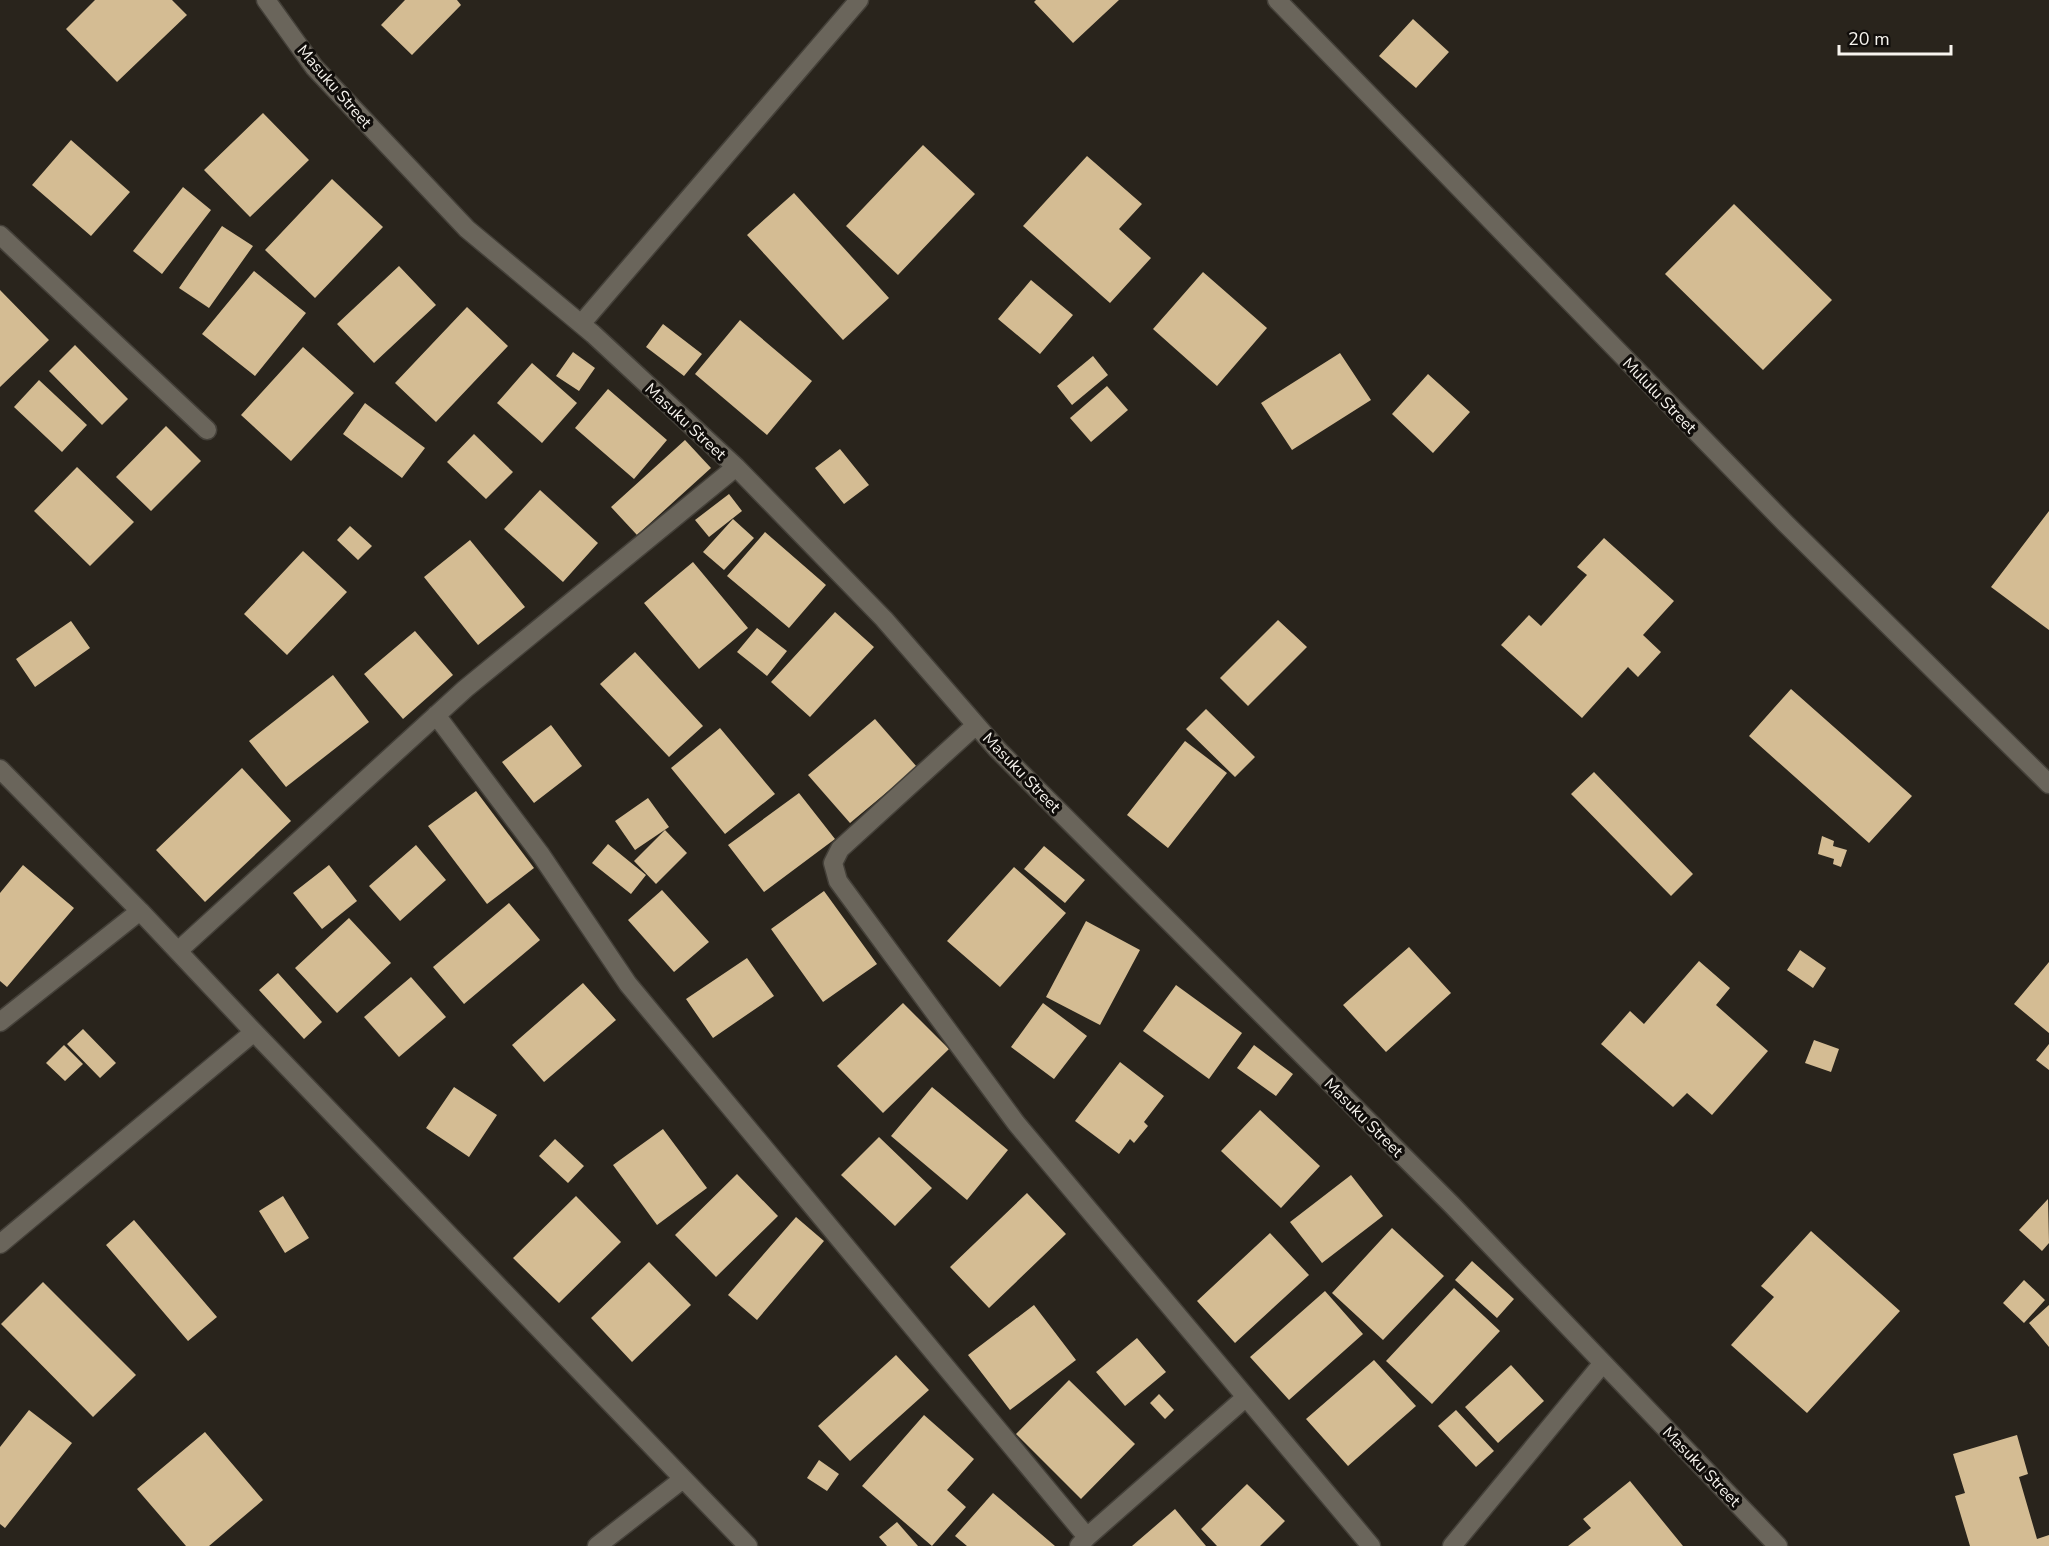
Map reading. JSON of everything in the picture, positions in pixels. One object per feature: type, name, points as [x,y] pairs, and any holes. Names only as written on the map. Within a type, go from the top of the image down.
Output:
[{"type":"street","name":"Masuku Street","points":[[266,0],[314,68],[467,229],[581,324],[736,467],[884,619],[997,749],[1444,1196],[1778,1546]]},
{"type":"street","points":[[581,324],[859,0]]},
{"type":"street","name":"Mululu Street","points":[[1277,0],[1785,523],[2049,784]]},
{"type":"street","points":[[0,235],[207,430]]},
{"type":"street","points":[[178,951],[465,688],[736,467]]},
{"type":"street","points":[[436,715],[541,855],[628,984],[1083,1542],[1245,1398]]},
{"type":"street","points":[[976,725],[840,849],[833,864],[838,881],[1016,1123],[1371,1546]]},
{"type":"street","points":[[0,769],[140,911],[748,1546]]},
{"type":"street","points":[[0,1022],[140,911]]},
{"type":"street","points":[[0,1244],[254,1032]]},
{"type":"street","points":[[1452,1546],[1603,1363]]},
{"type":"street","points":[[597,1546],[684,1479]]},
{"type":"building","points":[[95,0],[172,0],[187,15],[117,82],[66,29]]},
{"type":"building","points":[[405,0],[457,0],[461,5],[412,55],[381,25]]},
{"type":"building","points":[[1036,0],[1119,0],[1073,43],[1034,2]]},
{"type":"building","points":[[1413,19],[1449,52],[1416,88],[1379,56]]},
{"type":"building","points":[[263,113],[309,160],[250,217],[204,170]]},
{"type":"building","points":[[71,140],[130,192],[91,236],[32,185]]},
{"type":"building","points":[[923,145],[975,194],[898,275],[846,226]]},
{"type":"building","points":[[1087,156],[1142,204],[1119,229],[1151,258],[1110,303],[1023,226]]},
{"type":"building","points":[[332,179],[383,227],[315,298],[265,250]]},
{"type":"building","points":[[183,187],[211,210],[162,274],[133,251]]},
{"type":"building","points":[[794,193],[889,298],[843,340],[747,235]]},
{"type":"building","points":[[1734,204],[1832,300],[1763,370],[1665,274]]},
{"type":"building","points":[[222,226],[253,246],[209,308],[179,288]]},
{"type":"building","points":[[399,266],[436,305],[374,363],[337,324]]},
{"type":"building","points":[[254,271],[306,313],[255,376],[202,334]]},
{"type":"building","points":[[1203,272],[1267,328],[1217,386],[1153,329]]},
{"type":"building","points":[[1031,280],[1073,315],[1040,354],[998,319]]},
{"type":"building","points":[[0,290],[49,340],[0,387]]},
{"type":"building","points":[[467,307],[508,346],[436,422],[395,383]]},
{"type":"building","points":[[740,320],[812,381],[767,435],[695,374]]},
{"type":"building","points":[[663,324],[702,354],[684,376],[646,347]]},
{"type":"building","points":[[75,345],[128,399],[102,425],[49,371]]},
{"type":"building","points":[[303,347],[354,393],[291,461],[241,415]]},
{"type":"building","points":[[573,352],[595,368],[579,391],[556,376]]},
{"type":"building","points":[[1340,353],[1371,400],[1292,450],[1261,403]]},
{"type":"building","points":[[1093,356],[1108,375],[1072,405],[1057,386]]},
{"type":"building","points":[[532,363],[577,403],[542,443],[497,403]]},
{"type":"building","points":[[1428,374],[1470,412],[1433,453],[1392,414]]},
{"type":"building","points":[[39,380],[87,425],[62,452],[14,407]]},
{"type":"building","points":[[1107,386],[1128,410],[1091,442],[1070,418]]},
{"type":"building","points":[[608,389],[667,440],[634,479],[575,428]]},
{"type":"building","points":[[365,403],[425,448],[402,478],[343,434]]},
{"type":"building","points":[[166,426],[201,461],[151,511],[116,477]]},
{"type":"building","points":[[474,434],[513,472],[486,499],[447,462]]},
{"type":"building","points":[[685,440],[711,468],[637,535],[611,507]]},
{"type":"building","points":[[840,449],[869,485],[844,504],[815,468]]},
{"type":"building","points":[[77,467],[134,522],[90,566],[34,511]]},
{"type":"building","points":[[540,490],[598,543],[563,582],[504,529]]},
{"type":"building","points":[[729,494],[742,511],[709,537],[695,520]]},
{"type":"building","points":[[2049,511],[2049,630],[1991,587]]},
{"type":"building","points":[[733,519],[754,538],[724,570],[703,552]]},
{"type":"building","points":[[350,526],[372,546],[358,560],[337,540]]},
{"type":"building","points":[[765,532],[826,585],[789,628],[727,576]]},
{"type":"building","points":[[1604,538],[1674,601],[1643,635],[1661,652],[1638,677],[1628,667],[1582,718],[1501,645],[1529,615],[1541,626],[1587,575],[1577,567]]},
{"type":"building","points":[[470,540],[525,607],[478,645],[424,577]]},
{"type":"building","points":[[303,551],[347,592],[287,655],[244,614]]},
{"type":"building","points":[[693,562],[748,628],[699,669],[644,603]]},
{"type":"building","points":[[835,612],[874,647],[810,717],[771,682]]},
{"type":"building","points":[[1278,620],[1307,647],[1248,706],[1220,678]]},
{"type":"building","points":[[71,621],[90,648],[35,687],[16,659]]},
{"type":"building","points":[[757,628],[787,651],[767,676],[737,652]]},
{"type":"building","points":[[415,631],[453,675],[403,719],[364,674]]},
{"type":"building","points":[[635,652],[703,726],[669,757],[600,684]]},
{"type":"building","points":[[333,675],[369,722],[286,787],[249,741]]},
{"type":"building","points":[[1791,689],[1912,796],[1869,843],[1749,736]]},
{"type":"building","points":[[1206,709],[1255,757],[1235,777],[1186,729]]},
{"type":"building","points":[[875,719],[917,767],[850,823],[808,775]]},
{"type":"building","points":[[551,725],[582,766],[534,803],[502,762]]},
{"type":"building","points":[[720,728],[775,794],[725,834],[671,768]]},
{"type":"building","points":[[1185,741],[1227,773],[1168,848],[1127,815]]},
{"type":"building","points":[[242,768],[291,821],[205,902],[156,850]]},
{"type":"building","points":[[1594,772],[1693,874],[1671,896],[1571,794]]},
{"type":"building","points":[[476,791],[534,868],[487,904],[428,826]]},
{"type":"building","points":[[799,793],[835,839],[764,892],[728,845]]},
{"type":"building","points":[[648,798],[669,827],[635,850],[615,821]]},
{"type":"building","points":[[665,830],[687,853],[656,884],[634,861]]},
{"type":"building","points":[[1822,836],[1834,841],[1833,846],[1847,850],[1841,867],[1833,864],[1834,859],[1818,854]]},
{"type":"building","points":[[608,844],[646,875],[631,894],[592,863]]},
{"type":"building","points":[[416,845],[446,880],[400,921],[369,886]]},
{"type":"building","points":[[1044,846],[1085,880],[1065,903],[1024,869]]},
{"type":"building","points":[[23,865],[74,908],[7,987],[0,981],[0,893]]},
{"type":"building","points":[[329,865],[357,901],[322,929],[293,893]]},
{"type":"building","points":[[1014,867],[1066,913],[1000,987],[947,941]]},
{"type":"building","points":[[662,890],[709,942],[674,972],[628,920]]},
{"type":"building","points":[[824,891],[877,964],[823,1002],[771,929]]},
{"type":"building","points":[[509,903],[540,940],[464,1004],[433,967]]},
{"type":"building","points":[[349,918],[391,963],[337,1013],[295,968]]},
{"type":"building","points":[[1086,921],[1140,950],[1100,1025],[1046,997]]},
{"type":"building","points":[[1409,947],[1451,993],[1386,1052],[1343,1005]]},
{"type":"building","points":[[1800,950],[1826,968],[1813,988],[1787,970]]},
{"type":"building","points":[[747,958],[774,996],[713,1038],[686,999]]},
{"type":"building","points":[[1699,961],[1730,988],[1716,1005],[1768,1051],[1712,1115],[1687,1093],[1673,1107],[1601,1044],[1630,1011],[1644,1024]]},
{"type":"building","points":[[2049,962],[2049,1033],[2014,1004]]},
{"type":"building","points":[[278,973],[322,1022],[304,1039],[259,990]]},
{"type":"building","points":[[411,977],[446,1017],[399,1057],[364,1017]]},
{"type":"building","points":[[583,983],[616,1020],[544,1082],[512,1045]]},
{"type":"building","points":[[1176,985],[1242,1033],[1209,1079],[1143,1031]]},
{"type":"building","points":[[903,1003],[949,1049],[883,1113],[837,1066]]},
{"type":"building","points":[[1043,1003],[1087,1036],[1054,1079],[1011,1047]]},
{"type":"building","points":[[83,1029],[116,1063],[100,1078],[67,1044]]},
{"type":"building","points":[[1814,1040],[1839,1049],[1831,1072],[1805,1063]]},
{"type":"building","points":[[2049,1044],[2049,1070],[2036,1060]]},
{"type":"building","points":[[64,1045],[83,1064],[65,1081],[46,1063]]},
{"type":"building","points":[[1254,1045],[1293,1074],[1276,1096],[1237,1068]]},
{"type":"building","points":[[1120,1062],[1164,1096],[1144,1122],[1148,1126],[1134,1143],[1130,1139],[1119,1154],[1075,1121]]},
{"type":"building","points":[[454,1087],[497,1115],[469,1157],[426,1128]]},
{"type":"building","points":[[932,1087],[1008,1150],[967,1200],[891,1136]]},
{"type":"building","points":[[1260,1110],[1320,1166],[1281,1208],[1221,1151]]},
{"type":"building","points":[[663,1129],[707,1188],[657,1225],[613,1165]]},
{"type":"building","points":[[879,1137],[932,1188],[895,1226],[841,1175]]},
{"type":"building","points":[[555,1139],[584,1166],[568,1183],[539,1156]]},
{"type":"building","points":[[737,1174],[778,1216],[716,1277],[675,1235]]},
{"type":"building","points":[[1351,1175],[1383,1216],[1322,1263],[1290,1222]]},
{"type":"building","points":[[1027,1193],[1066,1234],[989,1308],[950,1267]]},
{"type":"building","points":[[283,1196],[309,1238],[285,1253],[259,1211]]},
{"type":"building","points":[[576,1196],[621,1242],[559,1303],[513,1258]]},
{"type":"building","points":[[2048,1199],[2049,1243],[2042,1251],[2019,1230]]},
{"type":"building","points":[[796,1217],[824,1241],[757,1320],[728,1295]]},
{"type":"building","points":[[134,1220],[217,1317],[188,1341],[106,1245]]},
{"type":"building","points":[[1392,1228],[1444,1276],[1383,1340],[1332,1293]]},
{"type":"building","points":[[1811,1231],[1900,1311],[1807,1413],[1731,1345],[1774,1297],[1761,1286]]},
{"type":"building","points":[[1270,1233],[1309,1275],[1235,1343],[1197,1301]]},
{"type":"building","points":[[1472,1261],[1514,1299],[1497,1318],[1455,1280]]},
{"type":"building","points":[[649,1262],[691,1305],[632,1362],[591,1318]]},
{"type":"building","points":[[2024,1280],[2045,1300],[2024,1323],[2003,1303]]},
{"type":"building","points":[[43,1282],[136,1375],[93,1417],[1,1324]]},
{"type":"building","points":[[1454,1288],[1500,1331],[1432,1404],[1386,1361]]},
{"type":"building","points":[[1325,1291],[1363,1334],[1289,1400],[1250,1357]]},
{"type":"building","points":[[1034,1305],[1076,1360],[1010,1410],[968,1355]]},
{"type":"building","points":[[2049,1305],[2049,1347],[2029,1323]]},
{"type":"building","points":[[1137,1338],[1166,1372],[1125,1406],[1096,1372]]},
{"type":"building","points":[[896,1355],[929,1390],[850,1461],[818,1426]]},
{"type":"building","points":[[1374,1360],[1416,1406],[1348,1466],[1306,1419]]},
{"type":"building","points":[[1511,1365],[1544,1401],[1498,1443],[1465,1407]]},
{"type":"building","points":[[1069,1380],[1135,1444],[1081,1499],[1016,1434]]},
{"type":"building","points":[[1159,1394],[1174,1410],[1165,1419],[1150,1403]]},
{"type":"building","points":[[29,1410],[72,1443],[5,1528],[0,1524],[0,1447]]},
{"type":"building","points":[[1456,1410],[1494,1451],[1476,1467],[1438,1426]]},
{"type":"building","points":[[924,1415],[974,1459],[947,1490],[966,1507],[932,1546],[862,1486]]},
{"type":"building","points":[[205,1432],[263,1500],[209,1546],[186,1546],[137,1489]]},
{"type":"building","points":[[2017,1435],[2028,1474],[2019,1477],[2037,1539],[2049,1535],[2049,1546],[1970,1546],[1955,1496],[1965,1493],[1953,1454]]},
{"type":"building","points":[[819,1460],[839,1474],[827,1491],[807,1478]]},
{"type":"building","points":[[1630,1481],[1683,1546],[1568,1546],[1591,1528],[1583,1519]]},
{"type":"building","points":[[1247,1484],[1285,1521],[1260,1546],[1217,1546],[1201,1529]]},
{"type":"building","points":[[993,1493],[1055,1546],[967,1546],[955,1536]]},
{"type":"building","points":[[1175,1509],[1206,1546],[1132,1546]]},
{"type":"building","points":[[897,1522],[918,1546],[887,1546],[879,1537]]}]
